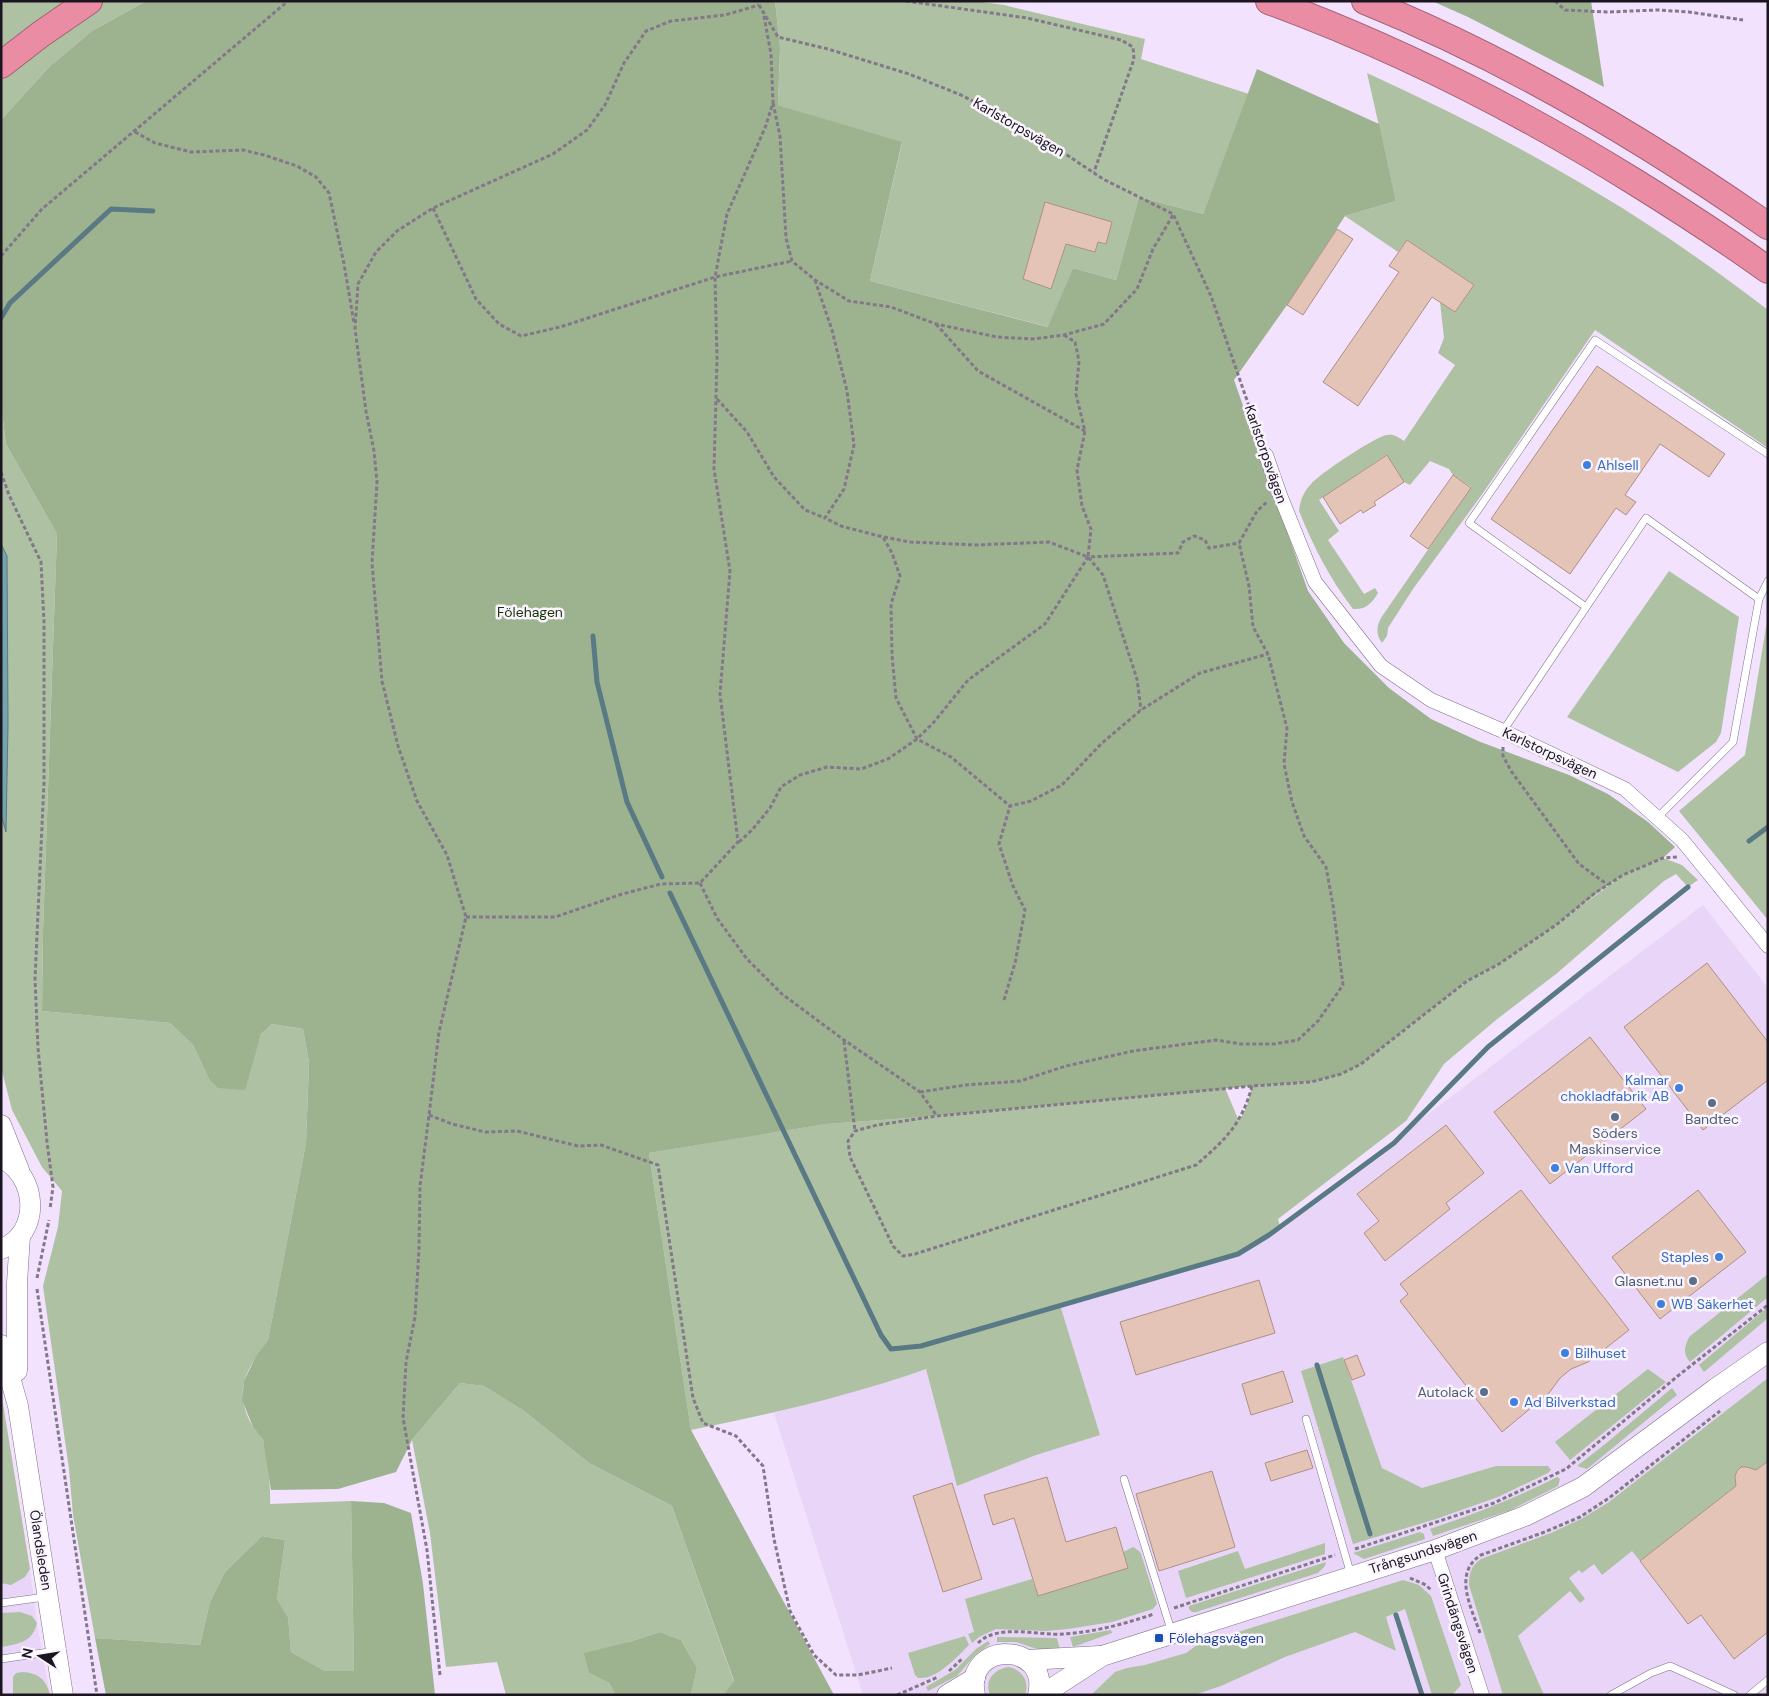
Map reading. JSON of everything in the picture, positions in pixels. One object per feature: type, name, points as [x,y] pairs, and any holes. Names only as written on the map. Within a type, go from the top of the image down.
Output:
[{"type":"highway","points":[[1,65],[41,34],[89,1]]},
{"type":"highway","points":[[1269,1],[1352,34],[1433,70],[1513,110],[1588,152],[1687,214],[1768,270]]},
{"type":"highway","points":[[1365,1],[1449,38],[1528,78],[1605,121],[1710,186],[1768,226]]},
{"type":"main road","name":"Ölandsleden","points":[[1,1125],[19,1170],[28,1186],[31,1203],[28,1220],[9,1244],[3,1285],[8,1342],[63,1695]]},
{"type":"main road","points":[[1,1158],[19,1170]]},
{"type":"main road","name":"Trångsundsvägen","points":[[1715,1390],[1768,1339]]},
{"type":"main road","name":"Trångsundsvägen","points":[[1042,1695],[1102,1656],[1435,1550],[1525,1516],[1583,1487],[1768,1352]]},
{"type":"main road","name":"Trångsundsvägen","points":[[975,1686],[983,1664],[996,1654],[1018,1654],[1027,1660],[1102,1656]]},
{"type":"main road","points":[[1027,1660],[1035,1668],[1039,1678],[1038,1695]]},
{"type":"main road","points":[[946,1695],[975,1686]]},
{"type":"street","name":"Karlstorpsvägen","points":[[1266,454],[1280,495],[1315,582],[1381,666],[1430,700],[1503,731],[1625,789],[1682,840],[1768,946]]},
{"type":"street","name":"Grindängsvägen","points":[[1435,1550],[1479,1694]]},
{"type":"lane","points":[[1586,607],[1469,523],[1595,340],[1768,454]]},
{"type":"lane","points":[[1503,731],[1646,518],[1759,599]]},
{"type":"lane","points":[[1657,818],[1733,742],[1759,599],[1768,581]]},
{"type":"lane","points":[[1306,1420],[1351,1576]]},
{"type":"lane","points":[[1124,1479],[1172,1633]]},
{"type":"lane","points":[[1,1603],[48,1597]]},
{"type":"lane","points":[[1,1659],[56,1651]]},
{"type":"lane","points":[[1611,1695],[1651,1673],[1670,1666],[1734,1695]]},
{"type":"lane","points":[[1750,1695],[1768,1680]]},
{"type":"path","points":[[1,256],[42,209],[288,1]]},
{"type":"path","points":[[906,1],[1028,18],[1121,40],[1133,47],[1134,59],[1094,172]]},
{"type":"path","points":[[1555,1],[1565,10],[1607,12],[1658,10],[1689,12],[1743,20]]},
{"type":"path","points":[[355,328],[358,284],[376,252],[397,231],[433,208],[553,154],[588,130],[605,105],[624,63],[646,31],[671,22],[725,15],[759,3]]},
{"type":"path","name":"Karlstorpsvägen","points":[[759,3],[778,37],[828,49],[909,74],[961,95],[1028,129],[1103,179],[1173,214],[1211,296],[1266,454]]},
{"type":"path","points":[[763,11],[771,54],[773,103],[780,136],[786,238],[792,261],[815,280],[849,301],[891,307],[936,324],[997,337],[1033,339],[1064,335],[1104,324],[1137,289],[1153,249],[1173,214]]},
{"type":"path","points":[[738,842],[720,694],[730,570],[714,469],[717,359],[715,277],[727,214],[766,128],[773,103]]},
{"type":"path","points":[[135,132],[155,143],[191,152],[243,150],[264,155],[297,166],[316,177],[329,193],[344,264],[366,411],[374,451],[377,482],[372,563],[382,681],[398,746],[417,801],[447,856],[466,917],[439,1032],[420,1186],[415,1317],[406,1362],[403,1418],[427,1550],[440,1675]]},
{"type":"path","points":[[433,208],[476,298],[499,324],[521,336],[560,327],[715,277],[792,261]]},
{"type":"path","points":[[815,280],[832,330],[847,391],[854,444],[844,489],[825,518]]},
{"type":"path","points":[[936,324],[978,371],[1085,431]]},
{"type":"path","points":[[466,917],[555,918],[622,894],[660,884],[700,883],[738,842],[752,830],[770,808],[781,787],[800,775],[827,767],[861,768],[888,759],[917,739],[934,722],[968,680],[1045,624],[1088,557],[1092,529],[1082,506],[1077,470],[1085,431],[1076,394],[1079,361],[1076,342],[1064,335]]},
{"type":"path","points":[[716,399],[747,432],[774,477],[805,510],[841,526],[910,542],[976,545],[1050,542],[1088,557],[1178,552],[1183,542],[1194,536],[1205,540],[1209,548],[1239,543]]},
{"type":"path","points":[[1,472],[9,495],[41,562],[44,622],[44,782],[35,979],[38,1048],[53,1187],[48,1231],[36,1282],[97,1695]]},
{"type":"path","points":[[920,1092],[966,1085],[1020,1081],[1066,1066],[1133,1051],[1216,1040],[1241,1044],[1274,1044],[1298,1040],[1318,1021],[1344,985],[1326,867],[1304,836],[1292,802],[1284,764],[1287,728],[1268,654],[1253,627],[1249,586],[1239,543],[1257,511],[1269,499],[1280,495]]},
{"type":"path","points":[[883,537],[892,552],[900,576],[891,604],[892,655],[896,698],[917,739],[951,757],[1010,806]]},
{"type":"path","points":[[1088,557],[1103,575],[1137,679],[1141,710]]},
{"type":"path","points":[[1010,806],[1031,801],[1062,786],[1102,743],[1141,710],[1200,673],[1268,654]]},
{"type":"path","points":[[1503,731],[1503,756],[1511,772],[1579,864],[1608,885]]},
{"type":"path","points":[[1004,1000],[1015,964],[1025,910],[1013,886],[999,844],[1010,806]]},
{"type":"path","points":[[1252,1086],[1247,1106],[1236,1126],[1196,1165],[915,1254],[903,1256],[892,1246],[850,1157],[848,1141],[855,1131],[877,1125],[937,1116],[1252,1086],[1312,1082],[1341,1074],[1361,1064],[1467,981],[1499,964],[1556,925],[1623,875],[1663,858],[1695,855]]},
{"type":"path","points":[[700,883],[718,918],[747,959],[782,994],[844,1040],[920,1092],[937,1116]]},
{"type":"path","points":[[844,1040],[855,1131]]},
{"type":"path","points":[[429,1115],[452,1124],[485,1132],[517,1131],[578,1146],[601,1145],[658,1165],[694,1398],[704,1423],[736,1436],[763,1466],[774,1539],[790,1611],[814,1655],[836,1675],[858,1675],[892,1668]]},
{"type":"path","points":[[1482,1641],[1465,1577],[1473,1560],[1481,1555],[1542,1533],[1580,1516],[1609,1498],[1726,1406]]},
{"type":"path","points":[[1402,1576],[1409,1577],[1426,1585],[1435,1596]]},
{"type":"shaded area","points":[[1,1],[146,1],[92,31],[49,67],[1,120]]},
{"type":"shaded area","points":[[775,1],[975,1],[1004,5],[1145,39],[1141,59],[1249,94],[1203,214],[1139,197],[1116,280],[1073,268],[1049,327],[870,281],[902,143],[778,105],[780,47]]},
{"type":"shaded area","points":[[1367,73],[1485,130],[1571,177],[1664,235],[1768,310],[1768,448],[1595,330],[1483,493],[1413,589],[1388,628],[1387,636],[1382,643],[1377,631],[1381,618],[1471,487],[1453,475],[1449,469],[1430,461],[1410,485],[1404,482],[1386,455],[1319,500],[1339,531],[1328,540],[1364,594],[1375,588],[1378,593],[1368,605],[1358,609],[1353,609],[1323,562],[1299,511],[1300,503],[1312,483],[1361,448],[1387,435],[1394,435],[1404,441],[1455,365],[1438,353],[1444,338],[1440,302],[1455,312],[1474,285],[1407,240],[1398,252],[1345,216],[1396,201]]},
{"type":"shaded area","points":[[1,405],[6,444],[57,534],[43,931],[42,1011],[170,1023],[193,1045],[209,1079],[253,1059],[261,1034],[272,1024],[303,1029],[309,1063],[306,1143],[268,1340],[248,1371],[244,1381],[243,1402],[253,1427],[264,1444],[269,1471],[270,1504],[351,1501],[354,1671],[325,1671],[291,1652],[288,1617],[277,1599],[285,1540],[262,1536],[225,1572],[210,1602],[200,1645],[95,1638],[73,1515],[69,1469],[43,1286],[58,1227],[62,1191],[42,1167],[12,1110],[1,1067]]},
{"type":"shaded area","points":[[1,544],[7,556],[8,724],[6,832],[1,815]]},
{"type":"shaded area","points":[[1669,571],[1739,617],[1721,733],[1716,742],[1678,772],[1567,717]]},
{"type":"shaded area","points":[[1768,615],[1768,920],[1679,811],[1745,755]]},
{"type":"shaded area","points":[[1663,858],[1682,865],[1698,880],[1688,887],[1676,874],[1664,881],[1556,974],[1496,1020],[1444,1064],[1406,1121],[1278,1219],[1280,1227],[1238,1254],[1060,1305],[1100,1435],[1036,1455],[957,1486],[926,1369],[810,1404],[691,1430],[649,1153],[825,1124],[937,1116],[1225,1088],[1239,1121],[1247,1106],[1252,1086],[1311,1082],[1361,1064],[1467,981],[1499,964],[1556,925],[1623,875]]},
{"type":"shaded area","points":[[1703,905],[1768,988],[1768,1695],[863,1695],[774,1413],[898,1379],[891,1349],[1238,1254],[1280,1227]]},
{"type":"shaded area","points":[[1768,1274],[1768,1297],[1690,1362],[1685,1350],[1689,1337]]},
{"type":"shaded area","points":[[1768,1307],[1768,1318],[1704,1372],[1699,1365]]},
{"type":"shaded area","points":[[1343,1357],[1382,1468],[1422,1488],[1496,1466],[1548,1466],[1551,1470],[1498,1497],[1436,1519],[1353,1544],[1301,1371]]},
{"type":"shaded area","points":[[1648,1369],[1666,1382],[1570,1460],[1555,1442]]},
{"type":"shaded area","points":[[1768,1378],[1768,1461],[1755,1471],[1750,1468],[1742,1468],[1736,1472],[1735,1480],[1737,1485],[1640,1561],[1632,1551],[1602,1575],[1594,1564],[1582,1573],[1579,1570],[1569,1578],[1585,1599],[1580,1603],[1570,1591],[1518,1636],[1544,1695],[1503,1695],[1469,1585],[1470,1573],[1475,1564],[1481,1559],[1551,1533],[1583,1518],[1609,1502]]},
{"type":"shaded area","points":[[460,1383],[484,1386],[524,1411],[589,1463],[672,1506],[734,1682],[723,1695],[691,1695],[697,1668],[681,1640],[660,1632],[629,1642],[589,1673],[609,1683],[614,1695],[506,1695],[497,1662],[446,1667],[430,1533],[412,1440]]},
{"type":"shaded area","points":[[1672,1388],[1677,1395],[1587,1469],[1577,1466],[1604,1445]]},
{"type":"shaded area","points":[[1,1392],[37,1623],[50,1695],[1,1695]]},
{"type":"shaded area","points":[[1,1392],[30,1569],[25,1577],[11,1585],[1,1583]]},
{"type":"shaded area","points":[[1557,1477],[1560,1479],[1558,1486],[1511,1510],[1433,1536],[1430,1529],[1495,1505]]},
{"type":"shaded area","points":[[1420,1532],[1424,1534],[1425,1539],[1364,1559],[1353,1553]]},
{"type":"shaded area","points":[[1325,1543],[1325,1554],[1186,1598],[1178,1571],[1238,1551],[1245,1569]]},
{"type":"shaded area","points":[[1133,1547],[1141,1554],[1157,1604],[1153,1609],[1112,1622],[1068,1629],[1045,1631],[996,1629],[979,1637],[972,1643],[968,1634],[974,1632],[965,1599],[1032,1579],[1038,1596]]},
{"type":"shaded area","points":[[1326,1562],[1325,1566],[1318,1573],[1196,1612],[1192,1612],[1189,1609],[1189,1606]]},
{"type":"shaded area","points":[[1403,1580],[1419,1585],[1431,1596],[1461,1685],[1453,1694],[1432,1695],[1405,1609],[1386,1617],[1396,1651],[1355,1632],[1285,1657],[1221,1686],[1194,1695],[1091,1695],[1115,1672],[1186,1653],[1197,1645]]},
{"type":"shaded area","points":[[20,1612],[32,1616],[37,1623],[35,1629],[24,1641],[1,1647],[1,1613]]},
{"type":"shaded area","points":[[1111,1630],[1112,1633],[1073,1647],[1070,1637]]},
{"type":"shaded area","points":[[965,1636],[969,1645],[946,1667],[925,1678],[918,1678],[915,1675],[908,1653]]},
{"type":"shaded area","points":[[997,1637],[1057,1638],[1060,1650],[1046,1652],[1016,1642],[997,1642]]},
{"type":"shaded area","points":[[988,1641],[990,1644],[976,1654],[957,1676],[928,1691],[926,1687],[955,1670],[976,1649]]},
{"type":"shaded area","points":[[1009,1667],[1014,1668],[1024,1677],[1026,1681],[1025,1695],[990,1695],[988,1690],[989,1680],[999,1670]]},
{"type":"shaded area","points":[[22,1672],[37,1675],[44,1681],[50,1695],[13,1695],[13,1677],[16,1673]]},
{"type":"green space","name":"Fölehagen","points":[[146,1],[775,1],[780,47],[778,105],[902,142],[870,281],[1048,327],[1073,268],[1116,280],[1139,197],[1203,214],[1257,69],[1379,124],[1396,201],[1345,216],[1287,305],[1234,380],[1308,591],[1344,643],[1389,688],[1431,719],[1478,741],[1569,775],[1608,794],[1648,822],[1675,847],[1663,858],[1623,875],[1608,885],[1556,925],[1499,964],[1467,981],[1361,1064],[1341,1074],[1311,1082],[937,1116],[826,1124],[649,1153],[691,1430],[834,1695],[723,1695],[734,1681],[672,1506],[589,1463],[524,1411],[484,1386],[460,1383],[412,1440],[396,1472],[338,1489],[271,1490],[263,1440],[253,1427],[242,1400],[244,1381],[256,1356],[268,1340],[306,1143],[309,1063],[303,1029],[272,1024],[261,1034],[245,1090],[218,1088],[209,1079],[193,1045],[170,1023],[42,1011],[43,931],[57,534],[6,444],[1,405],[1,120],[49,67],[92,31]]},
{"type":"green space","points":[[1432,1],[1591,1],[1604,87],[1468,17]]},
{"type":"green space","points":[[351,1501],[384,1503],[411,1513],[423,1584],[435,1695],[106,1695],[95,1638],[200,1645],[210,1602],[225,1572],[262,1536],[285,1540],[277,1599],[288,1617],[291,1652],[325,1671],[354,1671]]},
{"type":"green space","points":[[660,1632],[681,1640],[697,1668],[691,1695],[614,1695],[609,1683],[589,1673],[584,1653]]},
{"type":"building","points":[[1045,202],[1112,222],[1106,244],[1098,242],[1095,252],[1066,244],[1051,289],[1023,279]]},
{"type":"building","points":[[1337,229],[1353,239],[1303,315],[1287,305]]},
{"type":"building","points":[[1407,240],[1474,285],[1455,312],[1432,297],[1358,406],[1323,382],[1399,272],[1389,266]]},
{"type":"building","name":"Ahlsell","points":[[1597,366],[1725,454],[1709,477],[1660,444],[1625,495],[1636,502],[1626,515],[1616,508],[1570,574],[1491,519]]},
{"type":"building","points":[[1387,455],[1404,482],[1374,502],[1376,505],[1363,513],[1361,510],[1340,524],[1323,497]]},
{"type":"building","points":[[1453,475],[1471,488],[1428,549],[1410,536]]},
{"type":"building","points":[[1707,963],[1768,1042],[1768,1080],[1703,1130],[1624,1027]]},
{"type":"building","points":[[1590,1037],[1646,1109],[1550,1184],[1494,1112]]},
{"type":"building","points":[[1446,1125],[1484,1173],[1446,1203],[1450,1209],[1385,1261],[1364,1233],[1379,1221],[1357,1194]]},
{"type":"building","points":[[1521,1190],[1629,1330],[1588,1362],[1571,1369],[1560,1378],[1549,1393],[1502,1432],[1400,1301],[1408,1294],[1400,1284]]},
{"type":"building","points":[[1698,1190],[1746,1252],[1660,1319],[1612,1257]]},
{"type":"building","points":[[1259,1280],[1275,1333],[1136,1375],[1120,1322]]},
{"type":"building","points":[[1357,1355],[1365,1375],[1352,1380],[1344,1360]]},
{"type":"building","points":[[1283,1371],[1293,1402],[1251,1415],[1242,1384]]},
{"type":"building","points":[[1307,1450],[1313,1468],[1271,1481],[1265,1463]]},
{"type":"building","points":[[1768,1461],[1768,1632],[1734,1659],[1701,1615],[1688,1624],[1640,1561],[1736,1486],[1735,1476],[1741,1467],[1756,1470]]},
{"type":"building","points":[[1212,1471],[1235,1547],[1159,1571],[1136,1494]]},
{"type":"building","points":[[1047,1477],[1066,1542],[1116,1527],[1128,1568],[1038,1596],[1014,1518],[993,1525],[984,1495]]},
{"type":"building","points":[[952,1483],[982,1579],[943,1592],[913,1496]]},
{"type":"waterway","points":[[1,318],[10,303],[111,209],[153,211]]},
{"type":"waterway","points":[[593,636],[597,682],[627,802],[662,877]]},
{"type":"waterway","points":[[1749,841],[1768,827]]},
{"type":"waterway","points":[[670,893],[881,1335],[891,1349],[921,1346],[1238,1254],[1269,1235],[1394,1143],[1488,1047],[1688,887]]},
{"type":"waterway","points":[[1317,1365],[1370,1534]]},
{"type":"waterway","points":[[1396,1615],[1422,1695]]},
{"type":"place","name":"Ahlsell","points":[[1587,465]]},
{"type":"place","name":"Kalmar chokladfabrik AB","points":[[1679,1088]]},
{"type":"place","name":"Bandtec","points":[[1712,1103]]},
{"type":"place","name":"Söders Maskinservice","points":[[1615,1117]]},
{"type":"place","name":"Van Ufford","points":[[1555,1168]]},
{"type":"place","name":"Staples","points":[[1719,1257]]},
{"type":"place","name":"Glasnet.nu","points":[[1693,1281]]},
{"type":"place","name":"WB Säkerhet","points":[[1661,1304]]},
{"type":"place","name":"Bilhuset","points":[[1565,1353]]},
{"type":"place","name":"Autolack","points":[[1484,1392]]},
{"type":"place","name":"Ad Bilverkstad","points":[[1514,1402]]},
{"type":"place","name":"Fölehagsvägen","points":[[1159,1638]]}]
